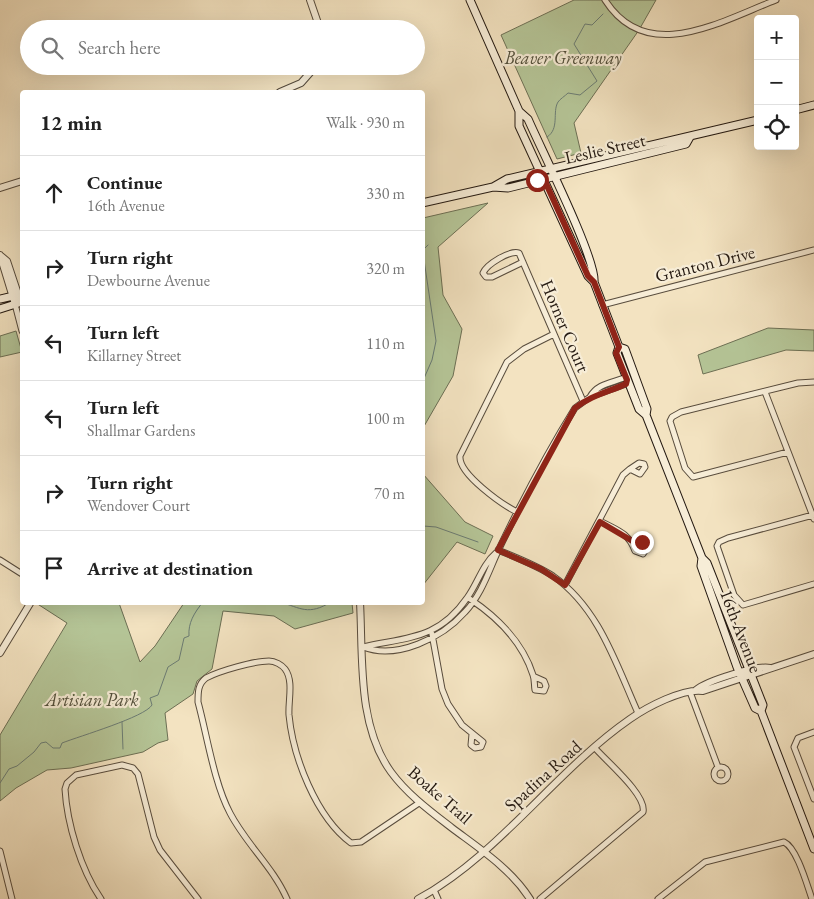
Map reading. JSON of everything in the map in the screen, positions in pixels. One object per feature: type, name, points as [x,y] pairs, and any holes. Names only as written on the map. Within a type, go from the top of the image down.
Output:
[{"type":"main road","name":"16th Avenue","points":[[470,0],[476,9]]},
{"type":"main road","name":"16th Avenue","points":[[474,0],[476,9],[519,111],[519,126],[588,276],[594,282],[619,347],[625,350],[647,409],[646,415]]},
{"type":"main road","points":[[799,109],[814,105]]},
{"type":"main road","name":"16th Avenue","points":[[519,111],[528,119],[554,176],[595,274],[594,282]]},
{"type":"main road","name":"Leslie Street","points":[[425,203],[493,187],[507,179],[550,168],[754,121]]},
{"type":"main road","name":"Leslie Street","points":[[493,187],[508,188],[686,144],[690,137]]},
{"type":"main road","points":[[0,300],[18,295]]},
{"type":"main road","points":[[0,309],[20,304]]},
{"type":"main road","name":"16th Avenue","points":[[619,347],[616,353],[639,409],[646,415],[702,558],[707,563],[751,673],[763,705],[761,711],[814,849]]},
{"type":"main road","name":"16th Avenue","points":[[702,558],[701,566],[741,676],[755,708],[761,711]]},
{"type":"street","points":[[310,0],[317,20]]},
{"type":"street","points":[[605,0],[613,12],[638,30],[670,36],[689,34],[776,0]]},
{"type":"street","points":[[285,90],[301,83],[308,75]]},
{"type":"street","points":[[0,188],[20,182]]},
{"type":"street","name":"Granton Drive","points":[[602,305],[814,250]]},
{"type":"street","points":[[512,252],[519,254],[523,262],[492,278],[486,277],[483,272],[486,267],[512,252]]},
{"type":"street","points":[[0,256],[8,261],[20,304]]},
{"type":"street","name":"Horner Court","points":[[523,262],[583,401]]},
{"type":"street","points":[[517,512],[490,496],[462,466],[460,456],[507,362],[524,349],[554,334]]},
{"type":"street","points":[[362,647],[433,634],[451,625],[466,611],[470,599],[482,586],[517,512],[566,421],[575,408],[590,397],[598,396],[626,384],[627,380],[636,377]]},
{"type":"street","points":[[788,452],[697,478],[688,474],[685,468],[670,425],[672,417],[681,412],[798,384],[814,382]]},
{"type":"street","points":[[765,392],[813,517],[728,538],[719,542],[717,546],[734,595],[743,606],[814,584]]},
{"type":"street","points":[[565,585],[600,522],[618,482],[630,469]]},
{"type":"street","points":[[600,522],[634,542]]},
{"type":"street","points":[[497,552],[541,569],[565,585],[589,610],[598,625],[638,713]]},
{"type":"street","points":[[0,560],[20,573]]},
{"type":"street","points":[[470,599],[517,642],[526,656],[534,678]]},
{"type":"street","points":[[0,653],[29,605]]},
{"type":"street","name":"Boake Trail","points":[[360,605],[368,713],[374,739],[390,770],[419,803],[511,875],[530,899]]},
{"type":"street","points":[[433,634],[442,689],[452,714],[472,734]]},
{"type":"street","name":"Spadina Road","points":[[418,899],[434,890],[482,851],[595,748],[638,713],[652,705],[693,691],[702,685],[751,673],[764,666],[770,668],[814,654]]},
{"type":"street","points":[[287,899],[273,871],[243,833],[225,802],[198,702],[198,690],[206,678],[268,661],[280,664],[286,670],[289,681],[289,717],[302,771],[318,802],[335,827],[351,843],[360,842],[419,803]]},
{"type":"street","points":[[693,691],[718,767]]},
{"type":"street","points":[[814,732],[798,738],[794,747],[814,799]]},
{"type":"street","points":[[540,899],[642,812],[644,807],[638,794],[595,748]]},
{"type":"street","points":[[101,899],[90,883],[81,860],[65,789],[67,784],[76,775],[122,765],[133,768],[138,774],[154,837],[160,850],[198,899]]},
{"type":"street","points":[[658,899],[705,862],[784,842],[792,847],[812,899]]},
{"type":"street","points":[[0,850],[12,899]]},
{"type":"street","points":[[434,890],[438,899]]},
{"type":"green space","name":"Beaver Greenway","points":[[574,0],[656,0],[639,30],[574,123],[581,153],[557,159],[501,35]]},
{"type":"green space","points":[[488,203],[438,247],[443,295],[462,329],[453,376],[425,425],[425,218]]},
{"type":"green space","points":[[768,328],[814,330],[814,351],[786,350],[703,374],[698,355]]},
{"type":"green space","points":[[16,331],[20,352],[0,357],[0,336]]},
{"type":"green space","points":[[425,476],[465,522],[493,536],[485,554],[457,542],[425,582]]},
{"type":"green space","name":"Artisian Park","points":[[39,605],[120,605],[140,662],[155,646],[183,605],[352,605],[353,613],[295,629],[274,616],[223,611],[212,669],[197,681],[193,694],[165,713],[168,740],[158,743],[143,752],[71,768],[47,770],[16,788],[0,801],[0,735],[67,623]]},
{"type":"waterway","points":[[547,137],[551,134],[555,125],[556,106],[559,101],[568,93],[580,95],[597,81],[574,44],[585,24],[592,25],[603,14]]},
{"type":"waterway","points":[[425,248],[428,245]]},
{"type":"waterway","points":[[425,267],[436,341],[432,360],[425,376]]},
{"type":"waterway","points":[[425,526],[436,527],[478,542]]},
{"type":"waterway","points":[[0,783],[9,769],[17,766],[34,752],[41,743],[46,742],[53,748],[60,748],[62,743],[111,726],[147,710],[152,705],[150,698],[158,695],[168,667],[179,660],[184,638],[189,636],[192,618],[201,605]]},
{"type":"waterway","points":[[290,605],[305,610],[316,609],[325,605]]},
{"type":"waterway","points":[[122,722],[123,749]]},
{"type":"route","points":[[537,180],[544,179],[588,276],[594,282],[619,347],[616,353],[627,380],[626,384],[598,396],[590,397],[575,408],[560,431],[498,550],[541,569],[565,585],[600,522],[627,536],[634,542],[642,542]]}]
